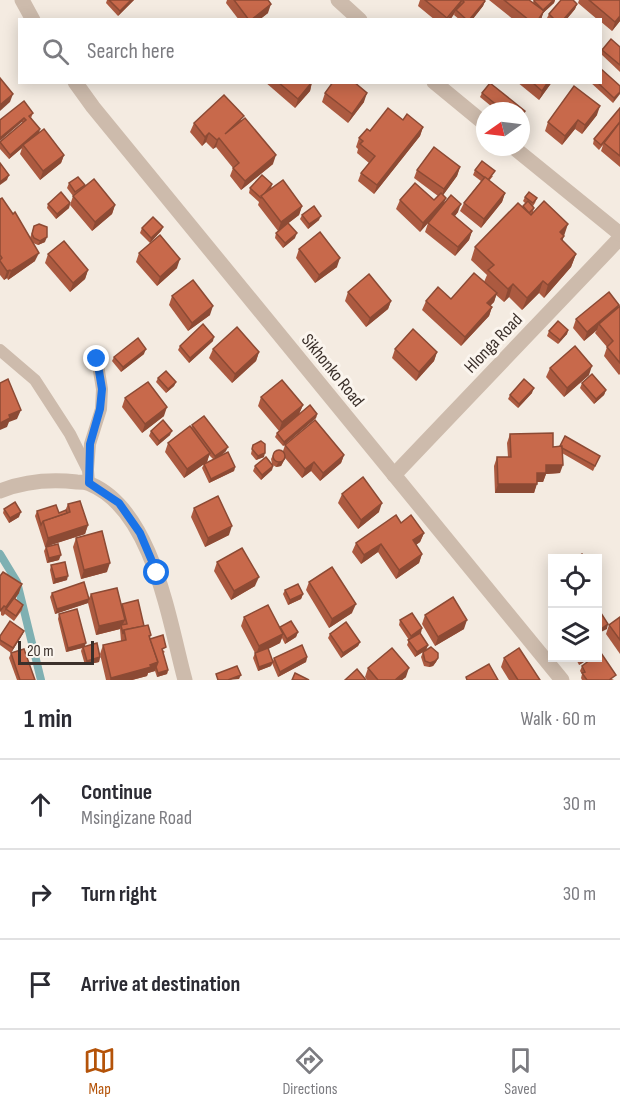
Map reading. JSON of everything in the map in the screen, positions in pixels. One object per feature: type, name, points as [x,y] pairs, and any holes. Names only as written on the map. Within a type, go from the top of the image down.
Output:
[{"type":"street","points":[[22,0],[32,18]]},
{"type":"street","points":[[338,0],[358,18]]},
{"type":"street","name":"Sikhonko Road","points":[[76,84],[562,680]]},
{"type":"street","points":[[436,84],[476,117]]},
{"type":"street","points":[[524,156],[620,236]]},
{"type":"street","name":"Hlonga Road","points":[[394,475],[620,236]]},
{"type":"street","points":[[0,490],[20,483],[89,476],[119,503],[140,533],[157,573],[185,680]]},
{"type":"lane","points":[[0,350],[35,380],[70,434],[89,476]]},
{"type":"lane","points":[[89,476],[90,444],[100,409],[102,389],[97,359]]},
{"type":"building","points":[[109,0],[131,0],[120,11]]},
{"type":"building","points":[[234,0],[268,0],[271,4],[254,18],[248,18]]},
{"type":"building","points":[[425,0],[462,0],[447,18]]},
{"type":"building","points":[[462,0],[485,1],[471,18],[465,18],[456,10],[464,2]]},
{"type":"building","points":[[504,0],[529,0],[544,11],[539,18],[526,18]]},
{"type":"building","points":[[534,0],[554,0],[543,10]]},
{"type":"building","points":[[561,0],[573,0],[577,4],[565,18],[553,18],[549,14]]},
{"type":"building","points":[[589,0],[620,0],[620,16],[615,22]]},
{"type":"building","points":[[611,39],[620,47],[620,65],[602,50]]},
{"type":"building","points":[[602,70],[620,86],[620,92],[614,98],[599,84],[602,84]]},
{"type":"building","points":[[0,78],[13,94],[0,105]]},
{"type":"building","points":[[280,84],[310,84],[298,99]]},
{"type":"building","points":[[332,84],[356,84],[367,93],[352,114],[325,93]]},
{"type":"building","points":[[489,84],[514,102],[493,102],[482,93]]},
{"type":"building","points":[[534,84],[547,84],[542,91]]},
{"type":"building","points":[[574,86],[600,106],[585,125],[578,120],[565,136],[548,122]]},
{"type":"building","points":[[224,95],[244,116],[225,134],[245,118],[276,155],[245,181],[233,168],[239,163],[219,138],[217,140],[209,133],[205,137],[194,123]]},
{"type":"building","points":[[24,101],[33,113],[29,116],[40,129],[10,155],[0,142],[26,120],[24,118],[0,138],[0,120]]},
{"type":"building","points":[[388,108],[403,120],[407,114],[423,127],[377,185],[361,173],[375,156],[360,144],[363,141],[359,138],[367,129],[370,131]]},
{"type":"building","points":[[620,108],[620,122],[601,145],[594,139]]},
{"type":"building","points":[[620,122],[620,156],[604,143]]},
{"type":"building","points":[[44,129],[64,155],[43,171],[23,145]]},
{"type":"building","points":[[434,147],[460,167],[444,189],[417,170]]},
{"type":"building","points":[[482,161],[495,171],[488,180],[475,170]]},
{"type":"building","points":[[0,163],[9,175],[0,182]]},
{"type":"building","points":[[262,175],[272,184],[261,198],[250,188]]},
{"type":"building","points":[[78,177],[85,185],[75,192],[69,183]]},
{"type":"building","points":[[485,177],[505,193],[484,219],[464,203]]},
{"type":"building","points":[[94,179],[115,205],[95,222],[73,196]]},
{"type":"building","points":[[283,180],[302,206],[281,222],[261,196]]},
{"type":"building","points":[[415,183],[434,200],[441,193],[446,198],[423,223],[400,200]]},
{"type":"building","points":[[61,192],[70,203],[57,214],[48,204]]},
{"type":"building","points":[[529,192],[537,198],[533,203],[525,197]]},
{"type":"building","points":[[451,195],[461,204],[452,214],[472,231],[458,247],[428,223]]},
{"type":"building","points":[[2,198],[13,214],[15,212],[39,253],[11,271],[7,271],[0,261],[2,258],[0,255],[0,199]]},
{"type":"building","points":[[528,201],[534,208],[529,213],[523,206]]},
{"type":"building","points":[[544,201],[568,224],[560,232],[564,236],[561,239],[576,254],[548,285],[543,281],[527,298],[513,284],[508,289],[488,270],[494,265],[475,247],[518,203],[531,215]]},
{"type":"building","points":[[314,206],[321,216],[309,224],[302,215]]},
{"type":"building","points":[[153,217],[163,227],[151,238],[142,228]]},
{"type":"building","points":[[288,223],[297,233],[285,243],[276,233]]},
{"type":"building","points":[[39,224],[47,227],[47,237],[40,241],[32,234],[34,226]]},
{"type":"building","points":[[320,232],[340,258],[319,275],[299,249]]},
{"type":"building","points":[[160,235],[180,259],[160,277],[139,253]]},
{"type":"building","points":[[64,241],[88,270],[73,283],[48,254]]},
{"type":"building","points":[[474,273],[497,293],[487,303],[492,307],[465,337],[426,301],[438,287],[451,299]]},
{"type":"building","points":[[369,274],[391,301],[370,318],[348,292]]},
{"type":"building","points":[[193,280],[213,306],[192,323],[172,296]]},
{"type":"building","points":[[609,292],[619,305],[587,332],[576,319]]},
{"type":"building","points":[[620,306],[620,363],[607,347],[613,341],[599,324]]},
{"type":"building","points":[[558,321],[568,330],[560,340],[549,331]]},
{"type":"building","points":[[203,324],[214,337],[190,358],[180,346]]},
{"type":"building","points":[[237,327],[259,352],[235,374],[213,349]]},
{"type":"building","points":[[413,329],[437,352],[419,372],[395,349]]},
{"type":"building","points":[[138,338],[146,349],[123,367],[114,357]]},
{"type":"building","points":[[575,346],[592,366],[567,388],[550,368]]},
{"type":"building","points":[[166,371],[176,382],[168,389],[158,378]]},
{"type":"building","points":[[592,374],[606,390],[596,399],[582,383]]},
{"type":"building","points":[[8,379],[21,410],[9,415],[10,418],[0,423],[0,383]]},
{"type":"building","points":[[524,379],[534,388],[519,404],[510,395]]},
{"type":"building","points":[[282,380],[303,405],[282,422],[261,397]]},
{"type":"building","points":[[148,382],[167,407],[145,424],[125,398]]},
{"type":"building","points":[[310,405],[317,414],[284,442],[277,433]]},
{"type":"building","points":[[204,416],[228,447],[215,456],[192,425]]},
{"type":"building","points":[[163,420],[172,431],[159,441],[151,431]]},
{"type":"building","points":[[315,420],[344,455],[323,473],[314,462],[305,469],[285,445]]},
{"type":"building","points":[[190,426],[210,453],[187,469],[168,443]]},
{"type":"building","points":[[553,433],[553,447],[562,446],[563,465],[546,465],[546,473],[537,473],[537,484],[498,484],[497,457],[511,457],[510,434]]},
{"type":"building","points":[[565,436],[600,456],[595,466],[560,446]]},
{"type":"building","points":[[261,441],[265,444],[265,453],[258,456],[252,449],[253,445]]},
{"type":"building","points":[[281,450],[285,456],[281,462],[277,462],[273,454]]},
{"type":"building","points":[[228,452],[235,467],[211,479],[204,464]]},
{"type":"building","points":[[266,457],[273,466],[262,475],[255,466]]},
{"type":"building","points":[[363,477],[382,503],[361,520],[342,494]]},
{"type":"building","points":[[218,496],[232,526],[208,538],[194,508]]},
{"type":"building","points":[[80,501],[88,525],[48,538],[43,521],[70,512],[68,504]]},
{"type":"building","points":[[15,502],[21,512],[10,518],[4,509]]},
{"type":"building","points":[[56,505],[59,513],[66,510],[67,513],[43,521],[41,525],[37,511]]},
{"type":"building","points":[[396,515],[401,523],[411,515],[424,533],[413,540],[422,554],[399,570],[381,544],[364,555],[356,543]]},
{"type":"building","points":[[102,531],[110,563],[84,570],[76,538]]},
{"type":"building","points":[[58,544],[61,555],[49,558],[46,547]]},
{"type":"building","points":[[242,548],[259,577],[234,591],[217,562]]},
{"type":"building","points":[[65,562],[68,576],[55,579],[51,565]]},
{"type":"building","points":[[332,567],[356,604],[332,619],[309,582]]},
{"type":"building","points":[[3,572],[22,584],[6,607],[4,606],[0,611],[0,576]]},
{"type":"building","points":[[84,582],[89,599],[57,609],[52,593]]},
{"type":"building","points":[[298,584],[303,594],[290,600],[285,590]]},
{"type":"building","points":[[117,588],[125,620],[99,626],[91,594]]},
{"type":"building","points":[[453,597],[467,620],[438,637],[425,615]]},
{"type":"building","points":[[14,598],[23,605],[16,616],[6,609]]},
{"type":"building","points":[[138,600],[144,626],[124,630],[123,634],[121,625],[127,624],[122,604]]},
{"type":"building","points":[[268,605],[283,634],[259,646],[244,617]]},
{"type":"building","points":[[77,609],[86,643],[68,648],[59,614]]},
{"type":"building","points":[[412,613],[422,628],[411,636],[400,620]]},
{"type":"building","points":[[602,615],[608,624],[602,628]]},
{"type":"building","points":[[620,617],[620,640],[609,625]]},
{"type":"building","points":[[10,621],[24,631],[13,648],[0,640],[0,636]]},
{"type":"building","points":[[291,621],[298,632],[287,639],[280,627]]},
{"type":"building","points":[[346,622],[360,642],[343,653],[330,634]]},
{"type":"building","points":[[148,625],[151,635],[149,636],[158,662],[150,665],[151,667],[111,678],[103,645],[126,640],[124,630]]},
{"type":"building","points":[[420,633],[428,645],[417,652],[408,640]]},
{"type":"building","points":[[163,635],[166,647],[162,649],[168,670],[158,673],[156,667],[158,662],[150,639]]},
{"type":"building","points":[[97,643],[100,657],[87,661],[83,647]]},
{"type":"building","points":[[302,645],[307,657],[280,672],[274,658]]},
{"type":"building","points":[[431,647],[438,653],[438,658],[430,663],[425,661],[423,652]]},
{"type":"building","points":[[268,648],[273,662],[259,667],[255,653]]},
{"type":"building","points":[[392,648],[409,668],[395,680],[378,680],[368,668]]},
{"type":"building","points":[[519,648],[540,680],[518,680],[504,658]]},
{"type":"building","points":[[24,649],[35,680],[20,680],[11,653]]},
{"type":"building","points":[[602,654],[616,675],[609,680],[587,680],[582,673],[585,672],[582,666],[587,662],[602,662]]},
{"type":"building","points":[[489,664],[498,680],[467,680],[466,677]]},
{"type":"building","points":[[237,666],[241,675],[228,680],[218,680],[216,674]]},
{"type":"building","points":[[357,669],[366,680],[345,680]]},
{"type":"building","points":[[295,673],[309,680],[292,680]]},
{"type":"waterway","points":[[0,554],[17,582],[41,680]]},
{"type":"route","points":[[97,359],[102,389],[100,409],[90,444],[89,483],[119,503],[140,533],[157,573]]}]
